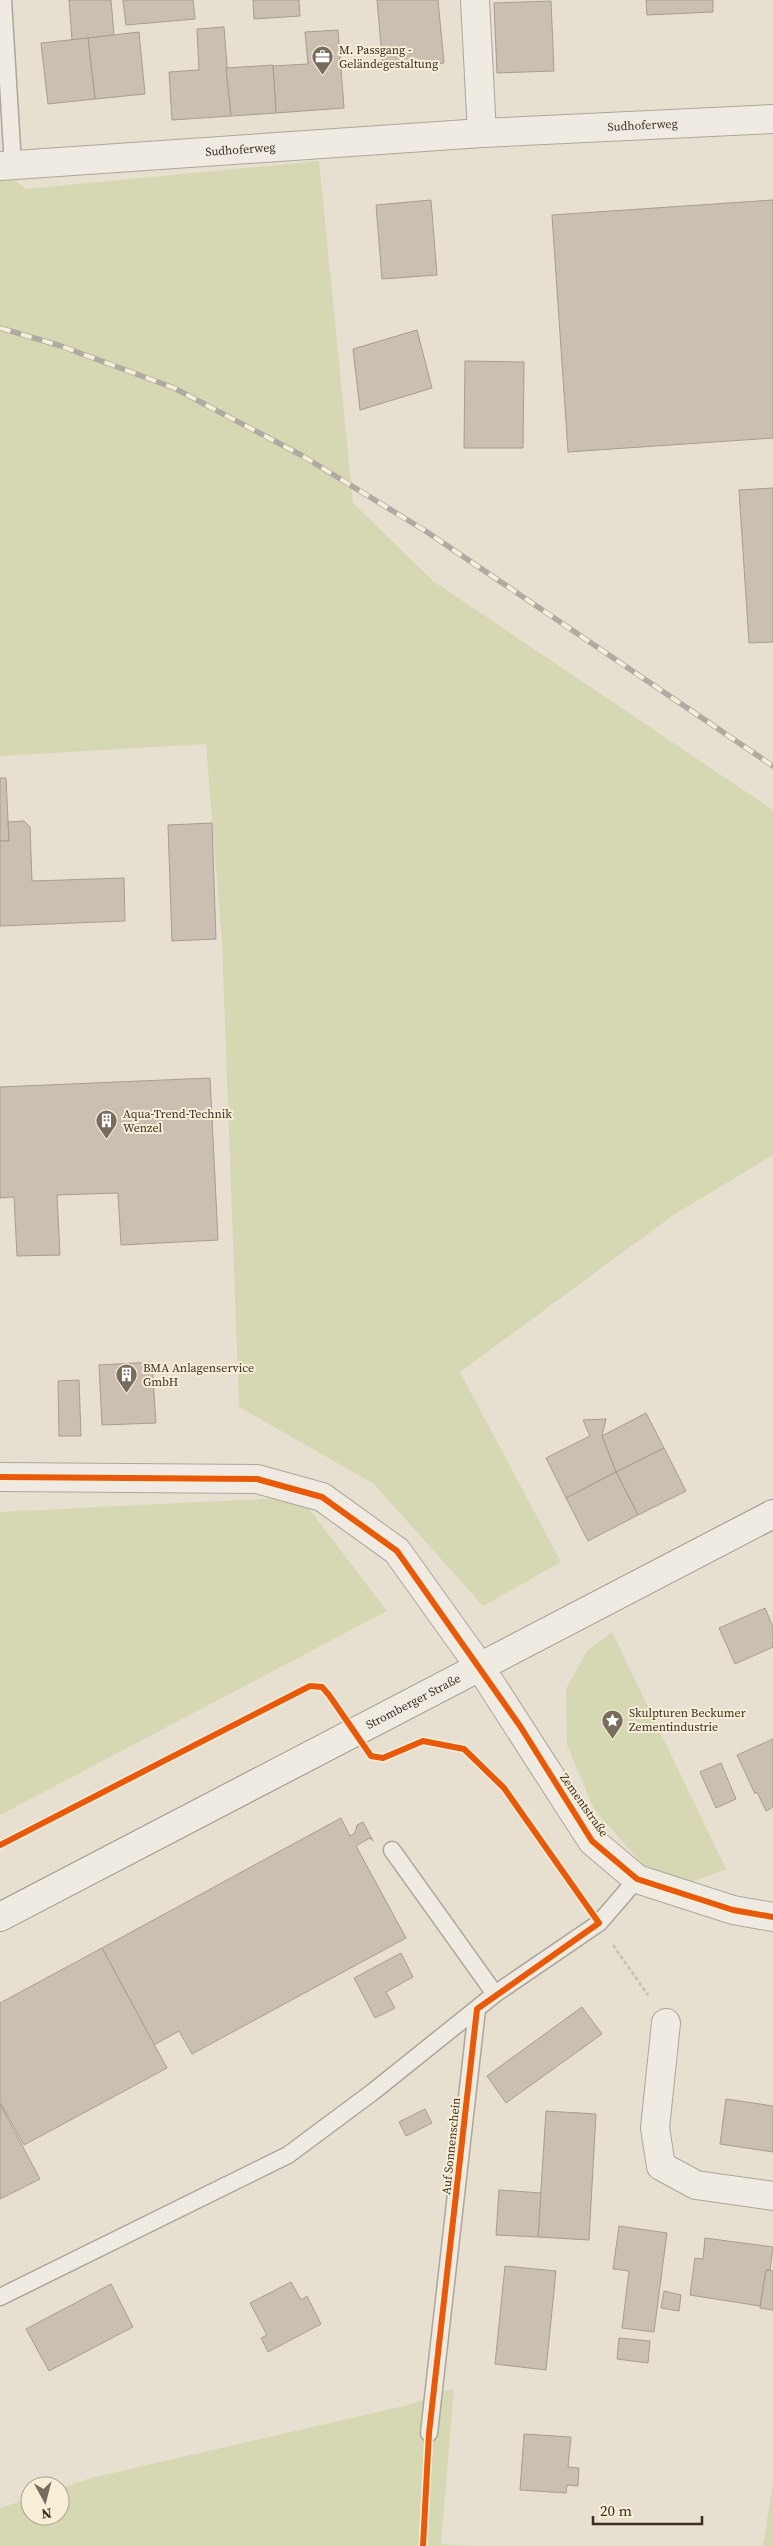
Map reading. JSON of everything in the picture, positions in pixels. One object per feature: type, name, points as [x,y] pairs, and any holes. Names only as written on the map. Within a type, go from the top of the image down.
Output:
[{"type":"street","points":[[475,0],[482,133]]},
{"type":"street","name":"Sudhoferweg","points":[[6,165],[482,133],[773,119]]},
{"type":"street","name":"Zementstraße","points":[[0,1477],[257,1479],[322,1497],[397,1551],[480,1667],[592,1840],[637,1880],[733,1910],[773,1917]]},
{"type":"street","name":"Stromberger Straße","points":[[0,1917],[773,1514]]},
{"type":"street","points":[[666,2023],[655,2128],[661,2166],[696,2185],[773,2196]]},
{"type":"lane","points":[[3,0],[6,165]]},
{"type":"lane","points":[[392,1850],[495,1994]]},
{"type":"lane","points":[[0,2297],[288,2155],[374,2091],[495,1994],[599,1923],[637,1880]]},
{"type":"lane","name":"Auf Sonnenschein","points":[[429,2433],[477,2009]]},
{"type":"path","points":[[599,1923],[666,2023]]},
{"type":"green space","points":[[319,161],[353,503],[433,581],[773,810],[773,1155],[675,1214],[460,1372],[561,1562],[483,1606],[374,1484],[239,1407],[222,942],[206,744],[0,756],[0,169],[26,189]]},
{"type":"green space","points":[[300,1497],[387,1611],[0,1815],[0,1512]]},
{"type":"green space","points":[[612,1632],[726,1869],[684,1885],[642,1864],[594,1809],[567,1745],[566,1689],[587,1651]]},
{"type":"green space","points":[[454,2388],[441,2544],[472,2546],[0,2546],[0,2508],[20,2501],[20,2526],[70,2526],[70,2485],[91,2478],[408,2405]]},
{"type":"green space","points":[[773,2482],[773,2546],[763,2546]]},
{"type":"building","points":[[69,0],[111,0],[114,35],[72,40]]},
{"type":"building","points":[[123,0],[193,0],[195,19],[126,25]]},
{"type":"building","points":[[253,0],[299,0],[300,16],[254,19]]},
{"type":"building","points":[[377,0],[438,0],[444,63],[383,68]]},
{"type":"building","points":[[646,0],[713,0],[713,12],[647,15]]},
{"type":"building","points":[[551,1],[554,71],[497,73],[494,3]]},
{"type":"building","points":[[224,27],[231,116],[172,120],[169,72],[199,70],[197,29]]},
{"type":"building","points":[[338,30],[344,108],[276,113],[273,66],[308,64],[305,32]]},
{"type":"building","points":[[139,32],[145,94],[95,99],[88,38]]},
{"type":"building","points":[[88,38],[95,99],[48,104],[41,43]]},
{"type":"building","points":[[273,65],[276,113],[231,116],[226,68]]},
{"type":"building","points":[[431,200],[437,275],[382,279],[376,205]]},
{"type":"building","points":[[773,200],[773,438],[568,452],[552,215]]},
{"type":"building","points":[[417,330],[432,388],[360,410],[353,349]]},
{"type":"building","points":[[465,361],[524,362],[523,448],[464,448]]},
{"type":"building","points":[[773,488],[773,642],[749,643],[739,490]]},
{"type":"building","points":[[0,778],[6,778],[9,841],[0,841]]},
{"type":"building","points":[[24,821],[30,827],[32,881],[124,878],[125,921],[0,926],[0,841],[9,841],[8,822]]},
{"type":"building","points":[[212,823],[216,939],[172,941],[168,825]]},
{"type":"building","name":"Aqua-Trend-Technik Wenzel","points":[[210,1078],[218,1240],[121,1245],[118,1193],[57,1195],[60,1255],[17,1256],[14,1197],[0,1198],[0,1087]]},
{"type":"building","name":"BMA Anlagenservice GmbH","points":[[152,1362],[156,1423],[102,1425],[99,1365]]},
{"type":"building","points":[[79,1380],[81,1436],[59,1436],[58,1381]]},
{"type":"building","points":[[646,1413],[664,1448],[616,1472],[602,1436]]},
{"type":"building","points":[[606,1419],[602,1436],[616,1472],[566,1498],[546,1458],[590,1436],[583,1420]]},
{"type":"building","points":[[664,1448],[686,1491],[638,1515],[616,1472]]},
{"type":"building","points":[[616,1472],[638,1515],[588,1541],[566,1498]]},
{"type":"building","points":[[765,1608],[773,1627],[773,1647],[735,1664],[719,1628]]},
{"type":"building","points":[[773,1739],[773,1807],[766,1811],[757,1792],[755,1794],[737,1755]]},
{"type":"building","points":[[721,1763],[736,1799],[716,1808],[700,1772]]},
{"type":"building","points":[[341,1818],[350,1836],[355,1833],[357,1825],[363,1822],[373,1841],[370,1838],[356,1846],[406,1938],[192,2054],[179,2031],[154,2045],[102,1948]]},
{"type":"building","points":[[102,1948],[167,2068],[24,2145],[0,2102],[0,2003]]},
{"type":"building","points":[[401,1953],[413,1977],[386,1992],[395,2008],[375,2018],[354,1978]]},
{"type":"building","points":[[582,2007],[602,2034],[506,2103],[487,2076]]},
{"type":"building","points":[[726,2099],[773,2106],[773,2152],[720,2144]]},
{"type":"building","points":[[0,2104],[40,2179],[0,2199]]},
{"type":"building","points":[[425,2109],[432,2123],[406,2136],[399,2122]]},
{"type":"building","points":[[546,2111],[596,2114],[589,2240],[538,2237]]},
{"type":"building","points":[[499,2190],[541,2193],[538,2237],[496,2235]]},
{"type":"building","points":[[619,2226],[667,2233],[654,2332],[622,2328],[629,2271],[613,2269]]},
{"type":"building","points":[[705,2238],[773,2247],[770,2270],[766,2270],[760,2306],[690,2295],[695,2258],[703,2259]]},
{"type":"building","points":[[505,2266],[556,2271],[546,2370],[495,2364]]},
{"type":"building","points":[[766,2270],[773,2271],[773,2310],[760,2308]]},
{"type":"building","points":[[291,2282],[301,2300],[307,2296],[321,2324],[268,2352],[261,2338],[267,2335],[250,2303]]},
{"type":"building","points":[[111,2284],[133,2327],[49,2371],[26,2329]]},
{"type":"building","points":[[664,2291],[681,2295],[679,2311],[661,2308]]},
{"type":"building","points":[[619,2338],[650,2341],[648,2363],[617,2359]]},
{"type":"building","points":[[524,2434],[571,2437],[568,2467],[579,2468],[578,2486],[567,2485],[566,2493],[520,2490]]},
{"type":"railway","points":[[0,328],[61,346],[174,388],[301,455],[424,530],[773,766]]},
{"type":"cycle path","points":[[0,1477],[257,1479],[322,1497],[397,1551],[520,1726],[592,1841],[637,1879],[733,1910],[773,1917]]},
{"type":"cycle path","points":[[0,1845],[310,1686],[322,1687],[371,1756],[383,1758],[423,1741],[464,1749],[504,1788],[599,1923],[477,2009],[429,2433],[423,2546]]},
{"type":"place","name":"M. Passgang - Geländegestaltung","points":[[323,76]]},
{"type":"place","name":"Aqua-Trend-Technik Wenzel","points":[[107,1140]]},
{"type":"place","name":"BMA Anlagenservice GmbH","points":[[127,1394]]},
{"type":"place","name":"Skulpturen Beckumer Zementindustrie","points":[[613,1739]]}]
